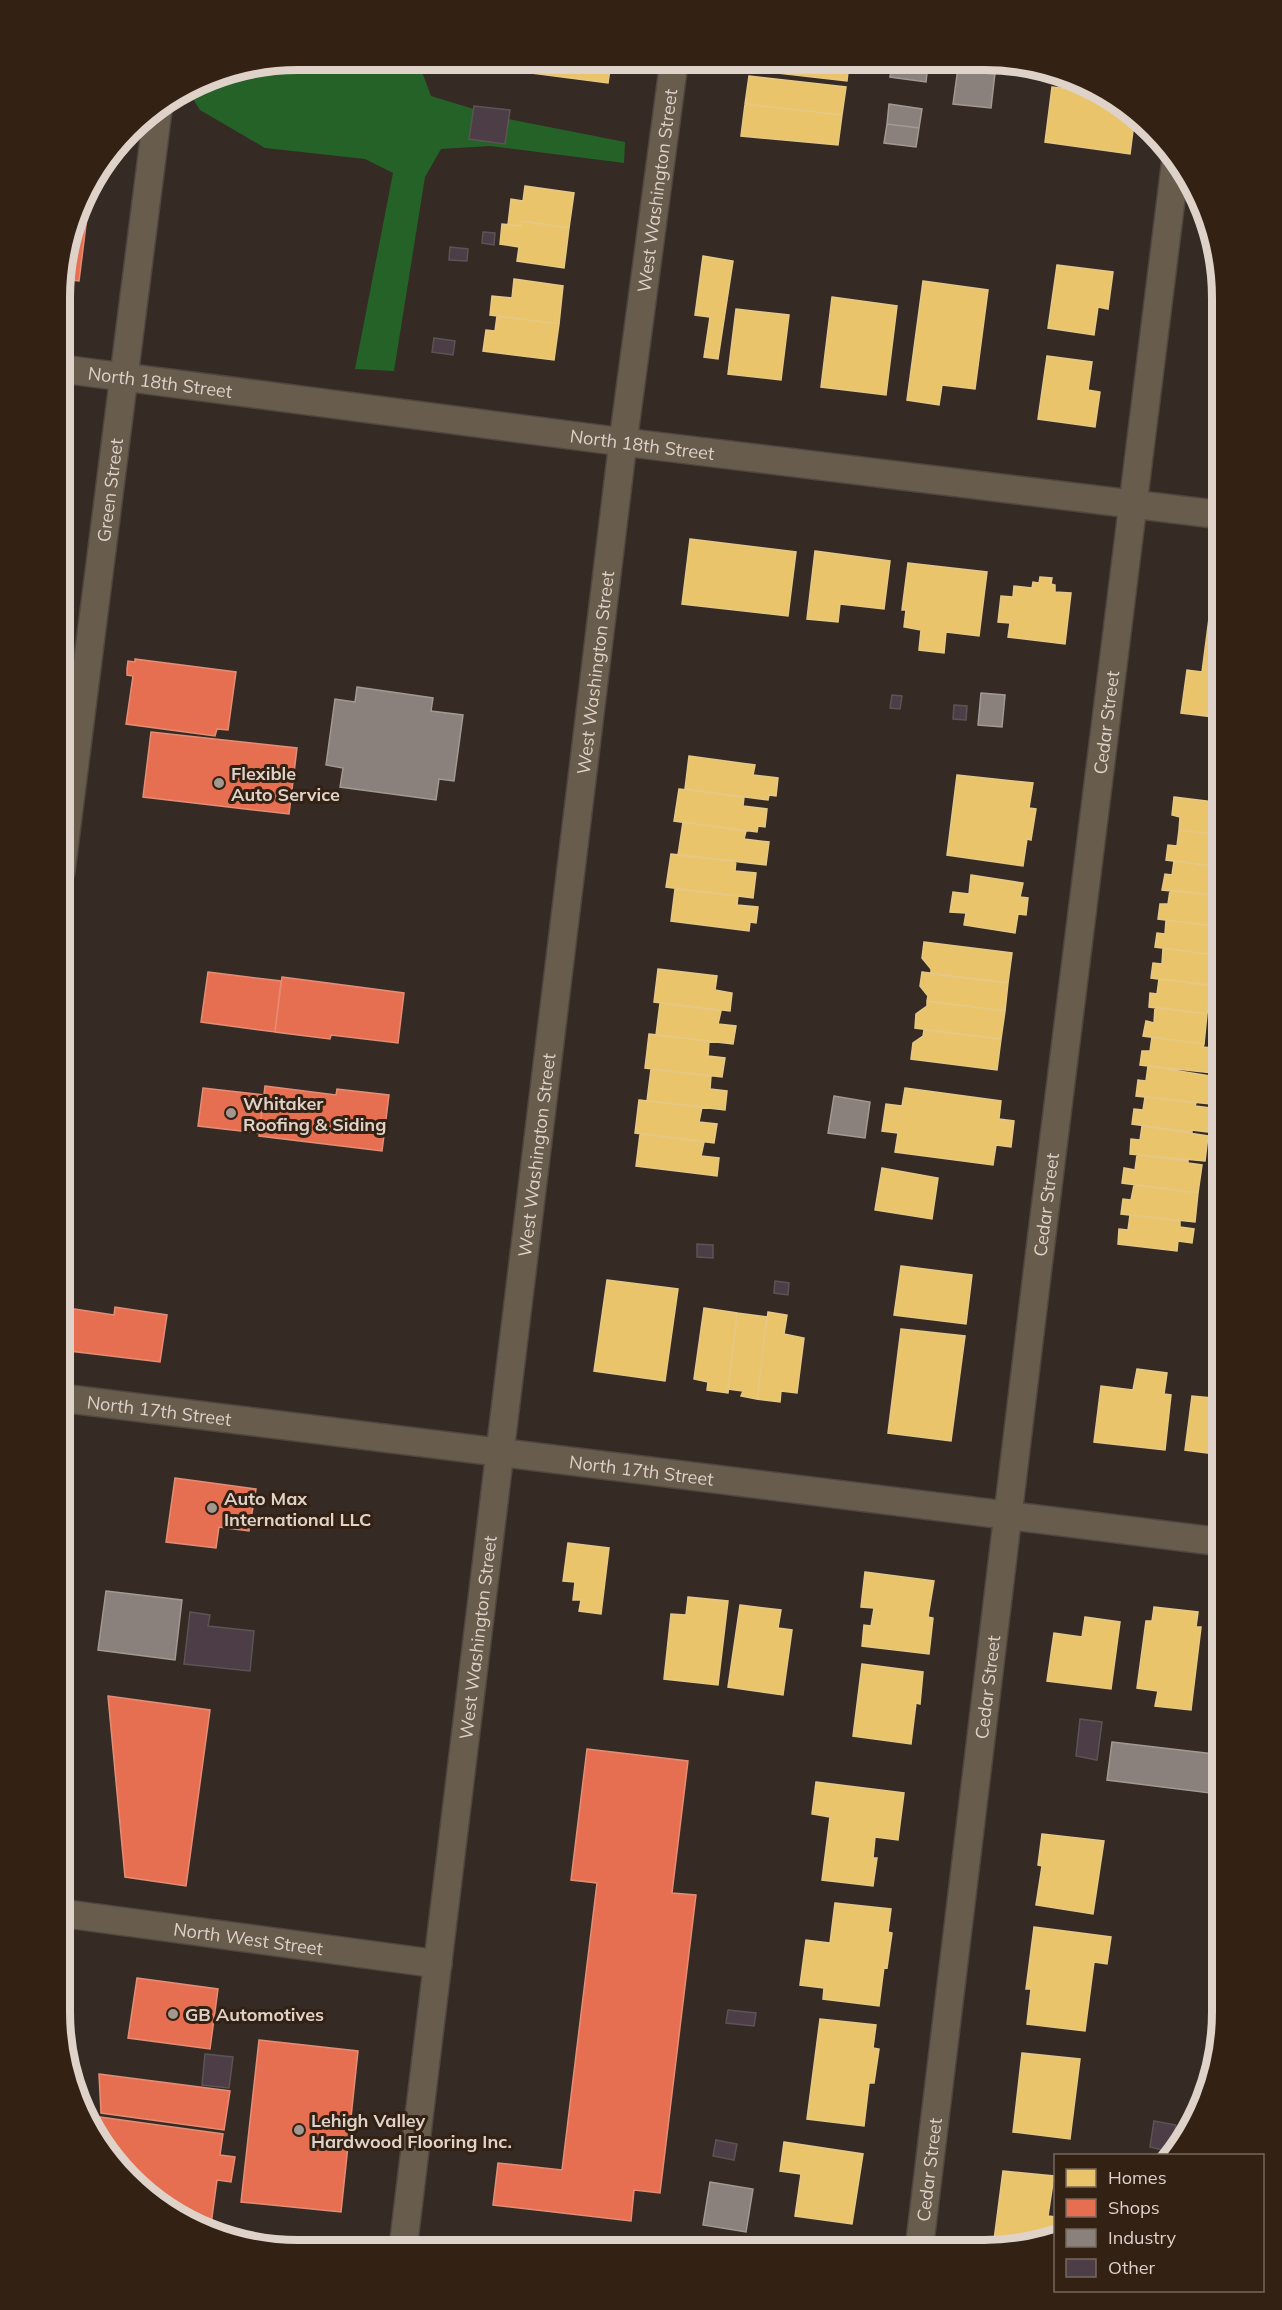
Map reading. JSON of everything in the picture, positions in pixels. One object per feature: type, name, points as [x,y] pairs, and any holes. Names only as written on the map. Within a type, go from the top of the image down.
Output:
[{"type":"street","name":"West Washington Street","points":[[404,2240],[623,442],[673,70]]},
{"type":"street","name":"Green Street","points":[[70,801],[157,121]]},
{"type":"street","name":"Cedar Street","points":[[920,2240],[1174,174]]},
{"type":"street","name":"North 18th Street","points":[[70,370],[623,442],[1212,514]]},
{"type":"street","name":"North 17th Street","points":[[70,1399],[1212,1541]]},
{"type":"street","name":"North West Street","points":[[70,1913],[438,1964]]},
{"type":"green space","points":[[421,70],[431,96],[503,118],[625,142],[624,163],[490,146],[441,149],[425,177],[394,371],[355,369],[393,173],[365,159],[265,148],[200,110],[192,97],[240,78],[269,72]]},
{"type":"building: Homes","points":[[508,70],[610,70],[608,83]]},
{"type":"building: Homes","points":[[750,70],[848,70],[847,81]]},
{"type":"building: Homes","points":[[749,76],[846,87],[842,115],[745,104]]},
{"type":"building: Homes","points":[[1052,87],[1075,90],[1084,94],[1134,127],[1130,154],[1045,142]]},
{"type":"building: Homes","points":[[745,104],[842,115],[838,145],[741,136]]},
{"type":"building: Homes","points":[[525,186],[574,193],[569,228],[522,221],[521,226],[508,225],[511,199],[523,201]]},
{"type":"building: Homes","points":[[522,221],[569,228],[564,268],[517,261],[519,247],[500,244],[502,224],[521,226]]},
{"type":"building: Homes","points":[[703,256],[733,261],[718,359],[704,357],[710,317],[695,315]]},
{"type":"building: Homes","points":[[1057,265],[1113,272],[1108,309],[1098,307],[1094,335],[1048,328]]},
{"type":"building: Homes","points":[[514,279],[563,286],[559,324],[490,315],[492,296],[512,298]]},
{"type":"building: Homes","points":[[923,281],[988,290],[975,389],[942,385],[939,405],[907,400]]},
{"type":"building: Homes","points":[[832,297],[897,306],[886,395],[821,387]]},
{"type":"building: Homes","points":[[736,309],[789,315],[781,380],[728,374]]},
{"type":"building: Homes","points":[[497,316],[559,324],[554,360],[483,351],[486,330],[495,331]]},
{"type":"building: Homes","points":[[1047,356],[1092,362],[1088,390],[1100,392],[1095,427],[1038,419]]},
{"type":"building: Homes","points":[[690,539],[796,552],[788,616],[682,604]]},
{"type":"building: Homes","points":[[815,551],[890,561],[884,609],[840,604],[838,622],[807,619]]},
{"type":"building: Homes","points":[[908,563],[987,572],[979,636],[946,632],[944,653],[919,650],[921,630],[904,627],[906,610],[902,610]]},
{"type":"building: Homes","points":[[1040,577],[1052,578],[1051,584],[1055,585],[1055,592],[1071,593],[1065,644],[1008,637],[1010,623],[998,622],[1001,596],[1013,597],[1014,586],[1032,588],[1033,582],[1039,583]]},
{"type":"building: Homes","points":[[1212,603],[1212,717],[1181,713],[1187,670],[1202,672]]},
{"type":"building: Homes","points":[[689,756],[755,765],[753,775],[778,778],[776,796],[769,795],[768,800],[685,789]]},
{"type":"building: Homes","points":[[957,775],[1033,783],[1029,808],[1036,809],[1031,840],[1027,839],[1023,866],[947,855]]},
{"type":"building: Homes","points":[[679,789],[744,797],[743,806],[767,809],[765,827],[758,826],[757,832],[674,821]]},
{"type":"building: Homes","points":[[1174,797],[1212,802],[1212,834],[1179,830],[1180,817],[1172,815]]},
{"type":"building: Homes","points":[[683,822],[746,831],[744,839],[769,842],[766,865],[678,855]]},
{"type":"building: Homes","points":[[1179,830],[1212,834],[1212,866],[1166,860],[1168,845],[1177,846]]},
{"type":"building: Homes","points":[[671,854],[736,861],[735,871],[756,873],[753,898],[666,887]]},
{"type":"building: Homes","points":[[1174,861],[1212,866],[1212,895],[1162,890],[1165,874],[1172,875]]},
{"type":"building: Homes","points":[[971,875],[1023,883],[1020,897],[1028,898],[1026,915],[1018,914],[1015,933],[964,925],[966,913],[950,912],[953,892],[969,894]]},
{"type":"building: Homes","points":[[675,889],[738,896],[737,905],[758,907],[756,923],[750,922],[749,931],[671,921]]},
{"type":"building: Homes","points":[[1170,890],[1212,895],[1212,926],[1158,919],[1160,904],[1168,904]]},
{"type":"building: Homes","points":[[1166,920],[1212,926],[1212,955],[1155,947],[1157,933],[1165,934]]},
{"type":"building: Homes","points":[[924,942],[1012,953],[1008,983],[931,974],[931,969],[922,958]]},
{"type":"building: Homes","points":[[1163,948],[1212,955],[1212,986],[1151,978],[1153,963],[1162,964]]},
{"type":"building: Homes","points":[[658,969],[717,976],[715,990],[732,993],[730,1011],[654,1002]]},
{"type":"building: Homes","points":[[922,972],[1008,983],[1005,1011],[927,1001],[928,996],[920,986]]},
{"type":"building: Homes","points":[[1159,979],[1211,985],[1207,1014],[1149,1007],[1150,993],[1157,994]]},
{"type":"building: Homes","points":[[927,1001],[1005,1011],[1001,1039],[915,1028],[916,1014],[927,1006]]},
{"type":"building: Homes","points":[[660,1003],[721,1011],[718,1024],[736,1026],[733,1044],[656,1035]]},
{"type":"building: Homes","points":[[1155,1007],[1207,1014],[1204,1044],[1143,1036],[1146,1021],[1154,1023]]},
{"type":"building: Homes","points":[[924,1030],[1001,1039],[997,1070],[911,1059],[913,1043],[923,1036]]},
{"type":"building: Homes","points":[[649,1034],[709,1041],[708,1056],[725,1058],[722,1077],[645,1068]]},
{"type":"building: Homes","points":[[1152,1037],[1204,1044],[1203,1047],[1212,1048],[1212,1073],[1140,1065],[1142,1051],[1150,1051]]},
{"type":"building: Homes","points":[[1148,1066],[1212,1076],[1212,1104],[1136,1096],[1138,1080],[1146,1081]]},
{"type":"building: Homes","points":[[651,1069],[711,1076],[710,1089],[727,1091],[725,1110],[647,1101]]},
{"type":"building: Homes","points":[[905,1088],[1001,1101],[999,1119],[1014,1121],[1011,1147],[996,1145],[993,1165],[895,1152],[898,1133],[882,1131],[886,1104],[902,1106]]},
{"type":"building: Homes","points":[[1145,1097],[1196,1103],[1195,1106],[1212,1108],[1212,1133],[1132,1124],[1134,1109],[1143,1110]]},
{"type":"building: Homes","points":[[639,1100],[702,1107],[699,1122],[717,1124],[714,1143],[635,1133]]},
{"type":"building: Homes","points":[[1142,1126],[1208,1136],[1205,1161],[1130,1154],[1131,1139],[1140,1140]]},
{"type":"building: Homes","points":[[640,1134],[704,1142],[701,1156],[719,1158],[717,1176],[636,1166]]},
{"type":"building: Homes","points":[[1137,1155],[1188,1161],[1188,1163],[1202,1165],[1198,1193],[1122,1183],[1124,1168],[1135,1170]]},
{"type":"building: Homes","points":[[882,1168],[938,1178],[932,1219],[875,1210]]},
{"type":"building: Homes","points":[[1134,1185],[1198,1193],[1195,1222],[1121,1214],[1123,1199],[1131,1200]]},
{"type":"building: Homes","points":[[1130,1215],[1180,1221],[1180,1227],[1194,1229],[1192,1243],[1178,1241],[1177,1251],[1118,1244],[1119,1229],[1128,1230]]},
{"type":"building: Homes","points":[[901,1266],[972,1275],[966,1324],[894,1315]]},
{"type":"building: Homes","points":[[607,1280],[678,1289],[665,1381],[594,1371]]},
{"type":"building: Homes","points":[[704,1308],[737,1313],[728,1393],[707,1390],[708,1382],[694,1379]]},
{"type":"building: Homes","points":[[768,1312],[787,1315],[784,1334],[804,1338],[797,1393],[781,1391],[780,1402],[757,1399]]},
{"type":"building: Homes","points":[[737,1313],[767,1317],[757,1399],[741,1396],[743,1391],[728,1389]]},
{"type":"building: Homes","points":[[901,1329],[965,1336],[951,1441],[888,1433]]},
{"type":"building: Homes","points":[[1137,1369],[1167,1373],[1164,1394],[1171,1395],[1165,1450],[1094,1442],[1101,1386],[1133,1390]]},
{"type":"building: Homes","points":[[1211,1371],[1212,1371],[1212,1384],[1209,1384]]},
{"type":"building: Homes","points":[[1192,1396],[1212,1398],[1212,1454],[1185,1450]]},
{"type":"building: Homes","points":[[568,1543],[609,1548],[601,1614],[579,1611],[581,1600],[573,1600],[575,1582],[563,1581]]},
{"type":"building: Homes","points":[[865,1572],[934,1581],[928,1617],[933,1618],[929,1654],[862,1646],[864,1625],[871,1626],[874,1608],[861,1607]]},
{"type":"building: Homes","points":[[688,1597],[728,1601],[718,1685],[664,1679],[671,1614],[686,1615]]},
{"type":"building: Homes","points":[[740,1605],[781,1610],[778,1628],[792,1630],[783,1695],[728,1687]]},
{"type":"building: Homes","points":[[1154,1607],[1198,1612],[1196,1627],[1201,1627],[1191,1710],[1155,1706],[1158,1691],[1137,1688],[1146,1621],[1152,1621]]},
{"type":"building: Homes","points":[[1085,1617],[1120,1622],[1111,1689],[1047,1681],[1054,1633],[1082,1637]]},
{"type":"building: Homes","points":[[862,1664],[923,1672],[920,1704],[916,1703],[911,1744],[853,1736]]},
{"type":"building: Homes","points":[[816,1782],[904,1793],[898,1840],[875,1837],[873,1858],[877,1858],[873,1886],[822,1880],[830,1817],[812,1814]]},
{"type":"building: Homes","points":[[1042,1834],[1104,1841],[1093,1914],[1036,1905],[1042,1866],[1038,1865]]},
{"type":"building: Homes","points":[[835,1903],[891,1909],[888,1932],[892,1933],[887,1968],[884,1967],[879,2006],[823,1999],[824,1988],[800,1985],[806,1940],[830,1943]]},
{"type":"building: Homes","points":[[1034,1927],[1111,1937],[1107,1964],[1094,1962],[1085,2031],[1027,2024],[1031,1989],[1026,1989]]},
{"type":"building: Homes","points":[[820,2019],[876,2025],[873,2048],[879,2049],[874,2083],[869,2083],[864,2126],[807,2119]]},
{"type":"building: Homes","points":[[1022,2053],[1080,2059],[1070,2139],[1013,2132]]},
{"type":"building: Homes","points":[[784,2142],[863,2154],[852,2224],[795,2216],[801,2174],[780,2171]]},
{"type":"building: Homes","points":[[1003,2171],[1054,2176],[1048,2216],[1054,2217],[1054,2228],[1013,2238],[994,2239]]},
{"type":"building: Shops","points":[[88,212],[79,281],[71,280],[72,269],[78,240]]},
{"type":"building: Shops","points":[[135,659],[236,672],[228,730],[217,729],[215,736],[126,724],[133,676],[127,675],[128,661],[135,662]]},
{"type":"building: Shops","name":"Flexible Auto Service","points":[[151,732],[297,748],[289,814],[143,797]]},
{"type":"building: Shops","points":[[208,972],[281,981],[275,1032],[201,1022]]},
{"type":"building: Shops","points":[[282,977],[404,993],[398,1043],[331,1035],[330,1039],[275,1032]]},
{"type":"building: Shops","points":[[265,1086],[336,1095],[337,1089],[389,1095],[382,1151],[259,1136]]},
{"type":"building: Shops","name":"Whitaker Roofing & Siding","points":[[203,1088],[264,1095],[259,1133],[198,1126]]},
{"type":"building: Shops","points":[[115,1307],[167,1315],[160,1362],[70,1351],[70,1308],[114,1315]]},
{"type":"building: Shops","name":"Auto Max International LLC","points":[[175,1478],[256,1489],[249,1531],[219,1527],[216,1548],[166,1542]]},
{"type":"building: Shops","points":[[108,1696],[210,1710],[186,1886],[125,1877]]},
{"type":"building: Shops","points":[[587,1749],[688,1761],[672,1893],[696,1895],[660,2193],[634,2190],[631,2221],[493,2205],[498,2163],[562,2170],[597,1883],[571,1880]]},
{"type":"building: Shops","name":"GB Automotives","points":[[137,1978],[218,1989],[210,2049],[128,2038]]},
{"type":"building: Shops","name":"Lehigh Valley Hardwood Flooring Inc.","points":[[259,2040],[358,2051],[341,2212],[241,2202]]},
{"type":"building: Shops","points":[[99,2074],[230,2091],[224,2130],[101,2113]]},
{"type":"building: Shops","points":[[100,2117],[223,2134],[220,2155],[235,2157],[231,2182],[217,2180],[211,2222],[172,2201],[148,2183],[127,2162],[100,2124]]},
{"type":"building: Industry","points":[[891,70],[927,70],[926,82],[890,77]]},
{"type":"building: Industry","points":[[958,70],[995,73],[991,108],[953,104]]},
{"type":"building: Industry","points":[[889,104],[922,109],[919,128],[887,124]]},
{"type":"building: Industry","points":[[887,124],[919,128],[916,147],[884,143]]},
{"type":"building: Industry","points":[[357,687],[433,698],[431,711],[463,715],[454,781],[439,779],[436,800],[340,787],[343,768],[326,765],[335,699],[355,702]]},
{"type":"building: Industry","points":[[981,693],[1005,695],[1002,727],[978,725]]},
{"type":"building: Industry","points":[[834,1096],[870,1102],[865,1138],[828,1133]]},
{"type":"building: Industry","points":[[106,1591],[182,1600],[175,1660],[98,1650]]},
{"type":"building: Industry","points":[[1112,1742],[1212,1754],[1210,1793],[1107,1780]]},
{"type":"building: Industry","points":[[710,2182],[753,2189],[746,2232],[703,2225]]},
{"type":"building: Other","points":[[474,106],[510,110],[505,144],[469,139]]},
{"type":"building: Other","points":[[483,232],[495,233],[494,245],[482,243]]},
{"type":"building: Other","points":[[450,247],[468,249],[467,261],[449,260]]},
{"type":"building: Other","points":[[434,338],[455,341],[453,355],[432,352]]},
{"type":"building: Other","points":[[892,695],[902,696],[900,709],[890,708]]},
{"type":"building: Other","points":[[954,705],[967,706],[966,720],[953,719]]},
{"type":"building: Other","points":[[697,1244],[713,1245],[713,1258],[697,1257]]},
{"type":"building: Other","points":[[775,1281],[789,1283],[788,1295],[774,1293]]},
{"type":"building: Other","points":[[190,1612],[210,1615],[208,1626],[254,1631],[250,1671],[184,1664]]},
{"type":"building: Other","points":[[1080,1719],[1102,1722],[1097,1760],[1076,1756]]},
{"type":"building: Other","points":[[728,2010],[756,2013],[754,2026],[726,2023]]},
{"type":"building: Other","points":[[205,2054],[233,2057],[229,2088],[202,2085]]},
{"type":"building: Other","points":[[1154,2121],[1176,2125],[1174,2137],[1164,2150],[1150,2147]]},
{"type":"building: Other","points":[[716,2140],[737,2144],[734,2160],[713,2156]]},
{"type":"place","name":"Flexible Auto Service","points":[[219,783]]},
{"type":"place","name":"Whitaker Roofing & Siding","points":[[231,1113]]},
{"type":"place","name":"Auto Max International LLC","points":[[212,1508]]},
{"type":"place","name":"GB Automotives","points":[[173,2014]]},
{"type":"place","name":"Lehigh Valley Hardwood Flooring Inc.","points":[[299,2130]]}]
